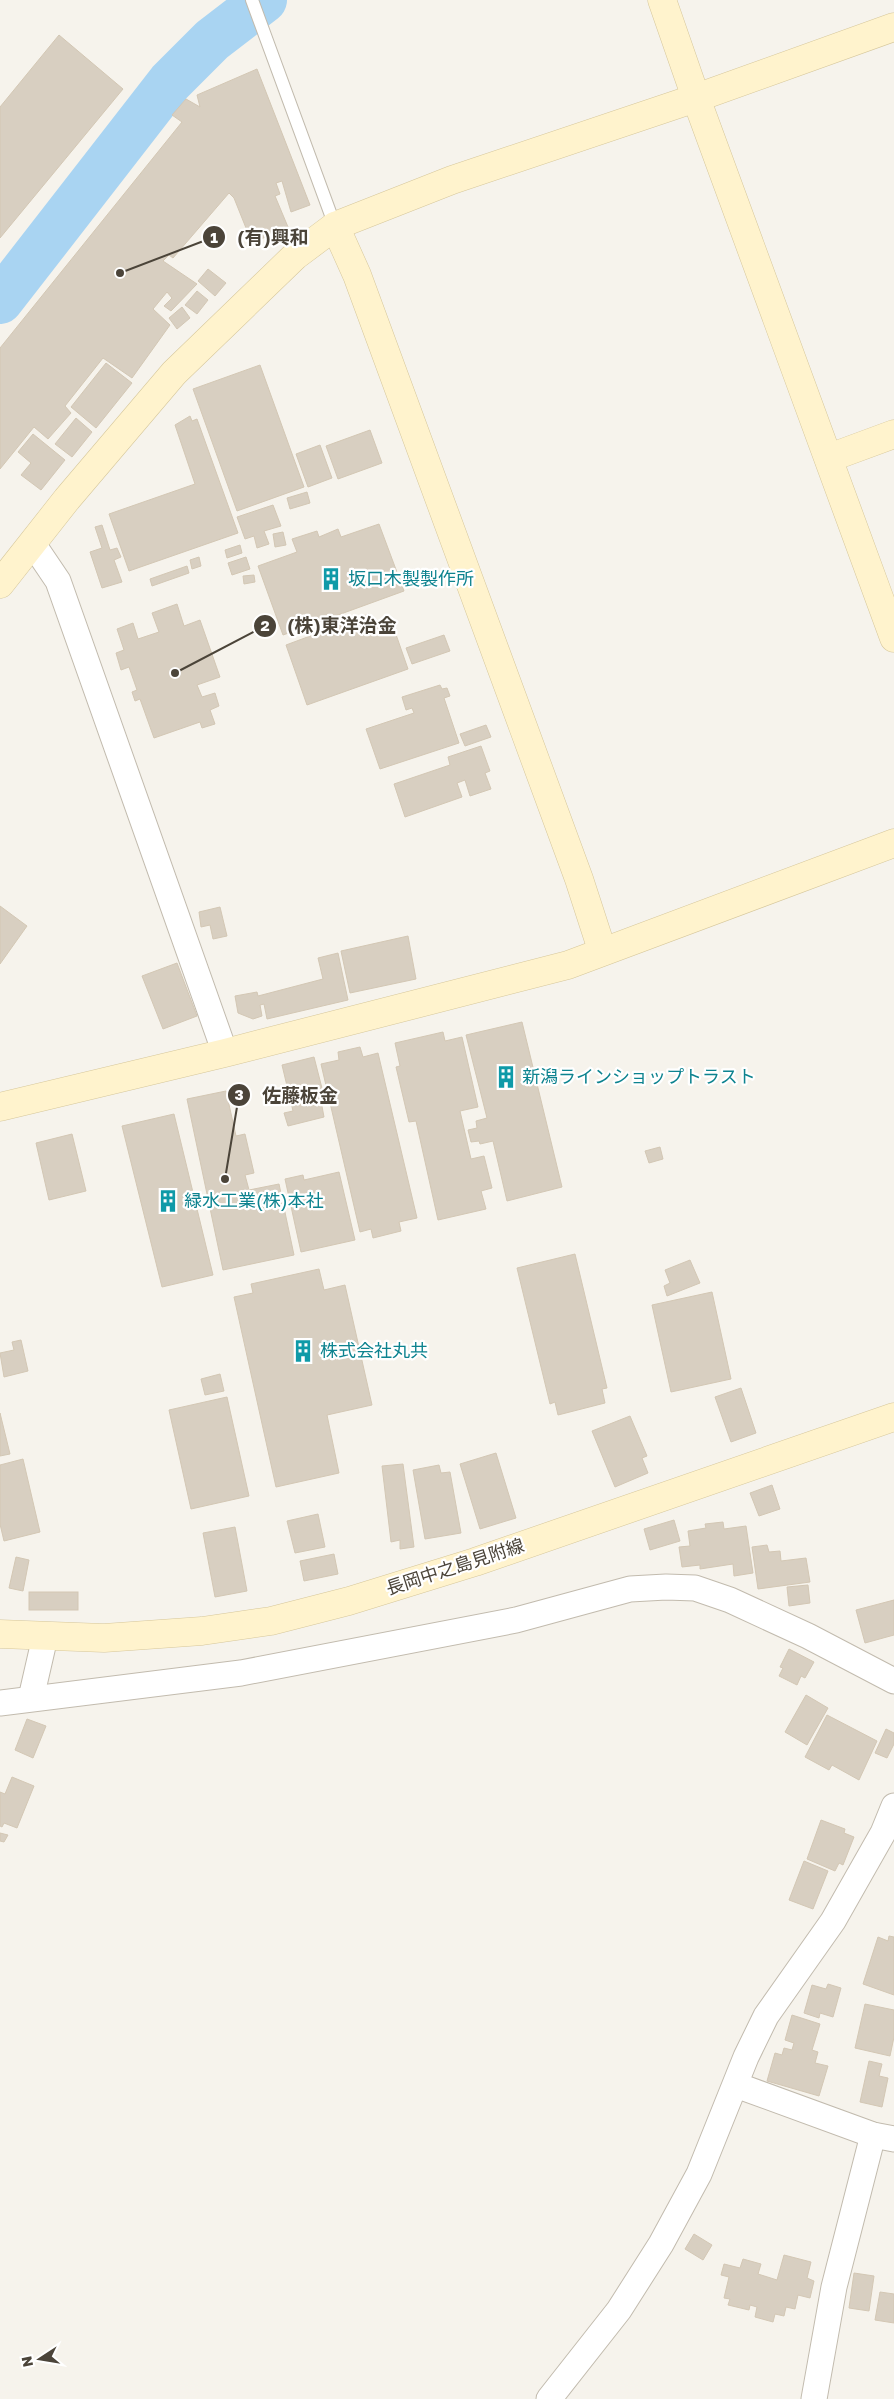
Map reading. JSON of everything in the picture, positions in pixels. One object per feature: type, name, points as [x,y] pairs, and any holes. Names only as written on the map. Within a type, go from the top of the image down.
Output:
[{"type":"street","points":[[662,0],[696,98],[894,638]]},
{"type":"street","points":[[0,584],[67,499],[174,373],[295,256],[335,226],[452,180],[696,98],[894,27]]},
{"type":"street","points":[[335,226],[357,275],[579,879],[602,950]]},
{"type":"street","points":[[829,458],[894,434]]},
{"type":"street","points":[[33,544],[58,581],[225,1053]]},
{"type":"street","points":[[0,1107],[225,1053],[568,964],[894,842]]},
{"type":"street","name":"長岡中之島見附線","points":[[0,1634],[104,1638],[202,1631],[271,1621],[349,1601],[475,1562],[894,1417]]},
{"type":"street","points":[[0,1703],[250,1672],[516,1620],[630,1589],[666,1588],[695,1588],[730,1600],[808,1636],[894,1681]]},
{"type":"street","points":[[31,1698],[45,1637]]},
{"type":"street","points":[[549,2399],[620,2310],[661,2244],[698,2174],[766,2016],[833,1921],[883,1833],[894,1806]]},
{"type":"street","points":[[736,2084],[883,2137],[834,2287],[814,2399]]},
{"type":"lane","points":[[252,0],[335,226]]},
{"type":"building","points":[[59,35],[123,89],[0,238],[0,107]]},
{"type":"building","points":[[257,69],[310,205],[291,212],[282,181],[276,183],[280,194],[275,196],[288,227],[252,243],[234,198],[229,193],[173,258],[169,255],[163,261],[197,284],[171,311],[164,306],[172,298],[167,292],[153,309],[170,325],[132,378],[103,358],[65,406],[71,413],[48,439],[34,427],[0,469],[0,348],[182,122],[172,115],[186,99],[200,107],[197,95]]},
{"type":"building","points":[[208,269],[226,283],[215,296],[198,281]]},
{"type":"building","points":[[197,291],[208,300],[197,314],[185,305]]},
{"type":"building","points":[[182,307],[190,318],[177,329],[169,318]]},
{"type":"building","points":[[106,363],[132,383],[96,428],[71,407]]},
{"type":"building","points":[[260,365],[304,487],[237,511],[193,389]]},
{"type":"building","points":[[190,416],[192,421],[197,419],[238,533],[129,571],[109,514],[195,484],[175,425]]},
{"type":"building","points":[[76,418],[92,432],[72,457],[55,444]]},
{"type":"building","points":[[370,430],[382,463],[338,479],[326,446]]},
{"type":"building","points":[[33,434],[65,460],[41,490],[21,475],[31,463],[18,452]]},
{"type":"building","points":[[320,445],[332,478],[308,487],[296,454]]},
{"type":"building","points":[[307,492],[310,503],[290,509],[287,498]]},
{"type":"building","points":[[273,505],[281,526],[264,531],[269,544],[257,548],[254,536],[245,539],[237,517]]},
{"type":"building","name":"坂口木製製作所","points":[[379,524],[404,591],[283,635],[258,566],[297,552],[292,539],[317,531],[319,537],[338,529],[341,537]]},
{"type":"building","points":[[102,525],[110,550],[117,548],[121,557],[114,560],[122,582],[102,588],[90,552],[102,548],[95,527]]},
{"type":"building","points":[[283,532],[286,545],[275,547],[273,534]]},
{"type":"building","points":[[240,545],[242,553],[227,558],[225,550]]},
{"type":"building","points":[[199,557],[201,566],[192,569],[190,560]]},
{"type":"building","points":[[246,557],[250,569],[232,575],[228,563]]},
{"type":"building","points":[[187,566],[189,573],[152,586],[150,579]]},
{"type":"building","points":[[254,575],[255,582],[244,584],[243,576]]},
{"type":"building","points":[[177,604],[184,626],[200,620],[220,677],[197,685],[202,697],[215,693],[219,706],[210,710],[215,724],[202,728],[200,722],[154,738],[140,699],[135,701],[132,692],[137,690],[129,667],[121,670],[116,653],[124,650],[117,629],[133,623],[138,639],[159,632],[152,613]]},
{"type":"building","points":[[369,614],[374,629],[392,623],[408,669],[307,705],[286,645]]},
{"type":"building","points":[[444,635],[450,651],[412,664],[406,648]]},
{"type":"building","points":[[440,685],[442,689],[447,688],[450,696],[444,698],[459,743],[380,769],[366,729],[414,713],[412,708],[406,710],[402,697]]},
{"type":"building","points":[[486,725],[491,737],[465,746],[460,734]]},
{"type":"building","points":[[481,746],[490,771],[485,773],[491,789],[470,796],[465,780],[457,783],[462,797],[405,817],[394,784],[450,765],[448,757]]},
{"type":"building","points":[[0,906],[27,926],[0,964]]},
{"type":"building","points":[[220,907],[227,936],[213,939],[210,925],[201,927],[199,912]]},
{"type":"building","points":[[408,936],[416,979],[350,993],[341,951]]},
{"type":"building","points":[[338,953],[348,1000],[267,1019],[264,1004],[260,1005],[262,1016],[253,1019],[238,1013],[235,996],[257,992],[258,996],[323,979],[318,958]]},
{"type":"building","points":[[177,963],[197,1016],[163,1029],[142,976]]},
{"type":"building","name":"新潟ラインショップトラスト","points":[[522,1022],[562,1187],[507,1201],[493,1141],[480,1144],[479,1141],[471,1142],[468,1130],[477,1128],[476,1121],[487,1118],[466,1035]]},
{"type":"building","points":[[443,1032],[445,1041],[462,1037],[478,1107],[460,1111],[471,1159],[484,1156],[492,1188],[481,1191],[486,1209],[438,1220],[416,1121],[409,1122],[396,1067],[400,1066],[395,1043]]},
{"type":"building","points":[[360,1047],[363,1057],[378,1053],[417,1218],[399,1222],[401,1231],[373,1238],[371,1229],[360,1232],[321,1064],[339,1060],[338,1052]]},
{"type":"building","points":[[314,1057],[325,1100],[321,1101],[324,1117],[288,1126],[284,1113],[293,1111],[282,1065]]},
{"type":"building","points":[[226,1091],[236,1136],[245,1134],[254,1173],[245,1175],[249,1190],[279,1184],[294,1255],[223,1270],[187,1099]]},
{"type":"building","name":"緑水工業(株)本社","points":[[174,1114],[213,1275],[162,1287],[122,1126]]},
{"type":"building","points":[[72,1134],[86,1191],[49,1200],[36,1143]]},
{"type":"building","points":[[660,1147],[663,1159],[649,1163],[645,1151]]},
{"type":"building","points":[[339,1172],[355,1240],[301,1252],[285,1179],[303,1175],[304,1180]]},
{"type":"building","points":[[575,1254],[607,1388],[602,1389],[605,1403],[558,1415],[555,1402],[550,1404],[517,1268]]},
{"type":"building","points":[[690,1260],[700,1283],[667,1296],[664,1286],[670,1283],[665,1270]]},
{"type":"building","name":"株式会社丸共","points":[[319,1269],[324,1290],[345,1285],[372,1405],[327,1415],[339,1473],[276,1487],[234,1297],[253,1293],[251,1284]]},
{"type":"building","points":[[712,1292],[731,1379],[671,1392],[652,1305]]},
{"type":"building","points":[[21,1340],[28,1371],[4,1377],[0,1353],[14,1350],[12,1342]]},
{"type":"building","points":[[220,1374],[224,1391],[205,1395],[201,1379]]},
{"type":"building","points":[[741,1388],[756,1433],[731,1442],[715,1397]]},
{"type":"building","points":[[227,1397],[249,1496],[191,1509],[169,1410]]},
{"type":"building","points":[[0,1413],[10,1454],[0,1456]]},
{"type":"building","points":[[630,1416],[647,1456],[642,1458],[648,1473],[615,1487],[592,1431]]},
{"type":"building","points":[[496,1453],[516,1518],[480,1529],[460,1464]]},
{"type":"building","points":[[23,1459],[40,1532],[4,1541],[0,1524],[0,1465]]},
{"type":"building","points":[[403,1464],[414,1547],[400,1549],[400,1540],[391,1542],[382,1466]]},
{"type":"building","points":[[439,1465],[441,1473],[450,1472],[461,1533],[425,1539],[413,1470]]},
{"type":"building","points":[[772,1485],[780,1509],[759,1516],[750,1493]]},
{"type":"building","points":[[318,1514],[325,1547],[295,1553],[287,1521]]},
{"type":"building","points":[[674,1520],[680,1541],[650,1550],[644,1529]]},
{"type":"building","points":[[723,1522],[724,1529],[746,1526],[753,1573],[734,1576],[733,1564],[700,1569],[700,1565],[682,1567],[679,1547],[690,1546],[688,1531],[706,1528],[705,1524]]},
{"type":"building","points":[[235,1527],[247,1591],[215,1597],[203,1533]]},
{"type":"building","points":[[767,1545],[769,1552],[780,1551],[781,1561],[806,1558],[810,1582],[758,1589],[752,1547]]},
{"type":"building","points":[[334,1554],[338,1574],[304,1581],[300,1561]]},
{"type":"building","points":[[16,1557],[29,1560],[23,1591],[9,1588]]},
{"type":"building","points":[[808,1585],[810,1603],[789,1606],[787,1587]]},
{"type":"building","points":[[29,1592],[78,1592],[78,1610],[29,1610]]},
{"type":"building","points":[[894,1600],[894,1635],[865,1643],[856,1610]]},
{"type":"building","points":[[789,1649],[814,1662],[805,1678],[801,1676],[797,1685],[779,1676],[783,1668],[780,1667]]},
{"type":"building","points":[[806,1695],[828,1708],[807,1745],[785,1732]]},
{"type":"building","points":[[827,1715],[877,1741],[859,1780],[832,1765],[829,1770],[805,1757]]},
{"type":"building","points":[[27,1719],[46,1726],[33,1758],[15,1750]]},
{"type":"building","points":[[886,1729],[894,1733],[894,1744],[887,1758],[875,1753]]},
{"type":"building","points":[[12,1777],[34,1786],[17,1828],[4,1823],[2,1827],[0,1826],[0,1792],[5,1794]]},
{"type":"building","points":[[821,1820],[845,1829],[844,1833],[854,1837],[843,1865],[839,1863],[835,1871],[807,1859]]},
{"type":"building","points":[[0,1833],[8,1835],[4,1842],[0,1841]]},
{"type":"building","points":[[804,1861],[828,1871],[813,1909],[789,1900]]},
{"type":"building","points":[[889,1936],[894,1937],[894,1995],[863,1984],[878,1937],[888,1941]]},
{"type":"building","points":[[828,1984],[841,1988],[833,2017],[820,2013],[819,2018],[804,2013],[812,1985],[826,1989]]},
{"type":"building","points":[[865,2004],[894,2010],[894,2037],[890,2056],[855,2048]]},
{"type":"building","points":[[792,2015],[820,2024],[812,2050],[818,2052],[815,2063],[828,2066],[819,2096],[767,2081],[775,2053],[782,2055],[784,2048],[792,2050],[794,2043],[785,2040]]},
{"type":"building","points":[[869,2061],[882,2064],[879,2076],[888,2078],[882,2107],[860,2102]]},
{"type":"building","points":[[694,2234],[712,2245],[703,2260],[685,2249]]},
{"type":"building","points":[[784,2255],[811,2262],[807,2278],[814,2281],[810,2298],[798,2295],[795,2309],[786,2307],[784,2316],[775,2314],[773,2322],[755,2317],[757,2307],[750,2305],[749,2310],[728,2305],[730,2299],[724,2298],[729,2277],[721,2275],[724,2264],[740,2268],[743,2259],[761,2264],[758,2274],[777,2280]]},
{"type":"building","points":[[854,2273],[874,2276],[869,2311],[849,2308]]},
{"type":"building","points":[[880,2292],[894,2294],[894,2323],[875,2320]]},
{"type":"waterway","points":[[0,301],[170,82],[212,40],[264,0]]},
{"type":"place","name":"(有)興和","points":[[120,273]]},
{"type":"place","name":"坂口木製製作所","points":[[331,579]]},
{"type":"place","name":"(株)東洋治金","points":[[175,673]]},
{"type":"place","name":"新潟ラインショップトラスト","points":[[506,1077]]},
{"type":"place","name":"佐藤板金","points":[[225,1179]]},
{"type":"place","name":"緑水工業(株)本社","points":[[168,1201]]},
{"type":"place","name":"株式会社丸共","points":[[303,1351]]}]
